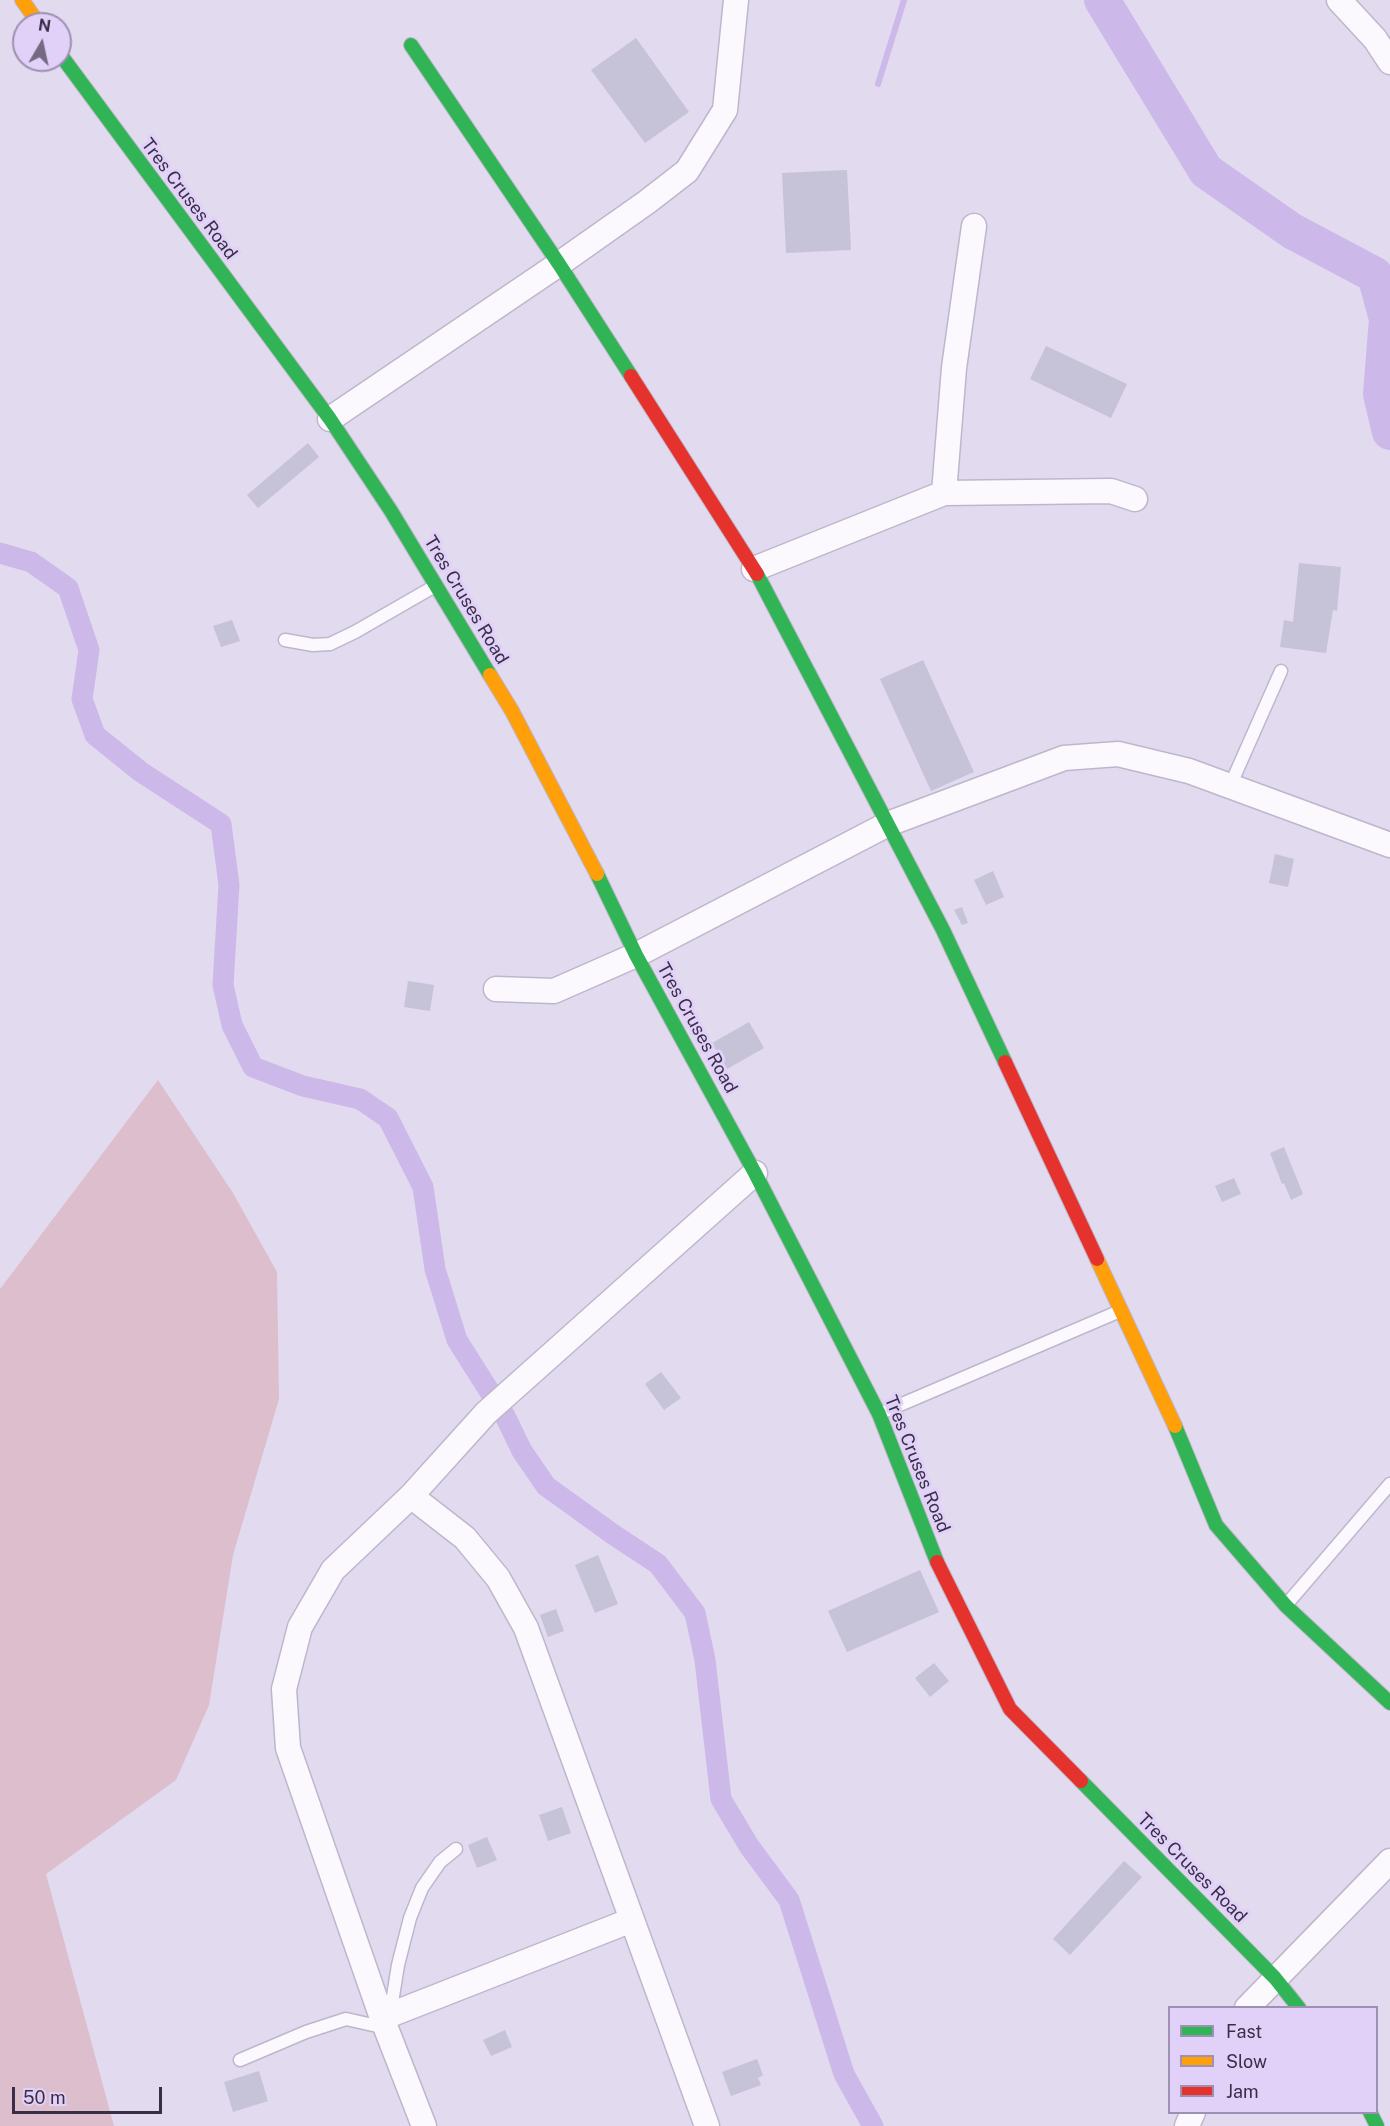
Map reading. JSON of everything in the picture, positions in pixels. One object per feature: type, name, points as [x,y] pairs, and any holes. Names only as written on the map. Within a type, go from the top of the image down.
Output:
[{"type":"main road","points":[[411,45],[559,264],[754,569],[943,930],[1186,1449],[1216,1525],[1286,1606],[1390,1703]]},
{"type":"main road","name":"Tres Cruses Road","points":[[72,70],[330,419],[391,511],[512,711],[617,913],[636,955],[755,1173],[879,1414],[942,1576],[1010,1709],[1275,1978],[1298,2006]]},
{"type":"street","points":[[330,419],[559,264],[687,171],[725,110],[736,0]]},
{"type":"street","points":[[1339,0],[1375,39],[1390,62]]},
{"type":"street","points":[[944,493],[954,368],[974,226]]},
{"type":"street","points":[[754,569],[944,493],[1112,491],[1135,499]]},
{"type":"street","points":[[496,988],[554,991],[636,955],[888,824],[1064,758],[1118,754],[1189,771],[1390,845]]},
{"type":"street","points":[[424,2126],[288,1748],[284,1689],[300,1628],[333,1570],[411,1496],[486,1413],[755,1173]]},
{"type":"street","points":[[411,1496],[465,1538],[498,1578],[526,1628],[707,2126]]},
{"type":"street","points":[[1248,2006],[1390,1861]]},
{"type":"street","points":[[386,2021],[632,1920]]},
{"type":"lane","points":[[285,640],[313,645],[330,644],[356,632],[436,585]]},
{"type":"lane","points":[[1230,786],[1281,671]]},
{"type":"lane","points":[[879,1414],[1120,1311]]},
{"type":"lane","points":[[1286,1606],[1390,1484]]},
{"type":"lane","points":[[240,2060],[306,2032],[346,2019],[386,2021],[410,1917],[428,1879],[440,1862],[456,1849]]},
{"type":"shaded area","points":[[1090,0],[1102,0],[1206,171],[1123,48]]},
{"type":"shaded area","points":[[158,1080],[233,1193],[277,1272],[279,1399],[233,1555],[209,1705],[176,1780],[46,1874],[114,2126],[0,2126],[0,1289]]},
{"type":"building","points":[[636,38],[689,112],[645,143],[591,70]]},
{"type":"building","points":[[847,170],[851,250],[786,253],[782,173]]},
{"type":"building","points":[[1046,346],[1127,384],[1111,418],[1030,379]]},
{"type":"building","points":[[308,443],[319,457],[258,508],[247,495]]},
{"type":"building","points":[[1299,563],[1341,567],[1337,611],[1333,610],[1326,653],[1280,647],[1284,620],[1293,622]]},
{"type":"building","points":[[232,620],[240,641],[221,647],[213,626]]},
{"type":"building","points":[[923,660],[974,772],[931,791],[880,679]]},
{"type":"building","points":[[1275,854],[1294,859],[1288,887],[1269,883]]},
{"type":"building","points":[[993,871],[1004,897],[986,905],[974,880]]},
{"type":"building","points":[[962,907],[968,923],[962,925],[954,910]]},
{"type":"building","points":[[408,981],[434,985],[430,1011],[404,1007]]},
{"type":"building","points":[[749,1022],[764,1048],[727,1069],[712,1043]]},
{"type":"building","points":[[1284,1147],[1303,1194],[1291,1200],[1270,1153]]},
{"type":"building","points":[[1234,1178],[1241,1194],[1222,1202],[1215,1186]]},
{"type":"building","points":[[661,1372],[681,1398],[664,1410],[645,1384]]},
{"type":"building","points":[[598,1555],[618,1604],[595,1613],[575,1565]]},
{"type":"building","points":[[920,1570],[939,1612],[847,1652],[828,1611]]},
{"type":"building","points":[[556,1609],[564,1631],[548,1637],[540,1615]]},
{"type":"building","points":[[934,1663],[949,1681],[930,1697],[915,1678]]},
{"type":"building","points":[[562,1807],[571,1833],[548,1841],[539,1815]]},
{"type":"building","points":[[487,1837],[497,1860],[477,1868],[468,1845]]},
{"type":"building","points":[[1124,1861],[1142,1877],[1070,1955],[1053,1939]]},
{"type":"building","points":[[505,2030],[512,2047],[491,2056],[483,2040]]},
{"type":"building","points":[[757,2059],[763,2075],[758,2078],[761,2085],[731,2096],[722,2072]]},
{"type":"building","points":[[259,2071],[268,2101],[233,2112],[224,2082]]},
{"type":"waterway","points":[[878,84],[904,0]]},
{"type":"waterway","points":[[1102,0],[1206,171],[1292,231],[1375,275],[1387,319],[1381,394],[1390,432]]},
{"type":"waterway","points":[[0,553],[31,562],[68,588],[89,650],[82,699],[95,735],[141,772],[221,824],[229,885],[223,985],[232,1025],[253,1067],[303,1086],[360,1099],[388,1118],[423,1187],[435,1269],[457,1340],[505,1416],[522,1451],[546,1486],[658,1564],[695,1613],[705,1660],[721,1799],[749,1846],[789,1900],[844,2074],[873,2126]]},
{"type":"traffic: fast","points":[[411,45],[559,264],[631,376]]},
{"type":"traffic: fast","points":[[72,70],[330,419],[391,511],[490,675]]},
{"type":"traffic: fast","points":[[757,574],[943,930],[1005,1062]]},
{"type":"traffic: fast","points":[[597,874],[636,955],[755,1173],[879,1414],[937,1562]]},
{"type":"traffic: fast","points":[[1175,1426],[1216,1525],[1286,1606],[1390,1703]]},
{"type":"traffic: fast","points":[[1081,1781],[1275,1978],[1297,2006]]},
{"type":"traffic: fast","points":[[1371,2114],[1377,2126]]},
{"type":"traffic: slow","points":[[22,0],[30,12]]},
{"type":"traffic: slow","points":[[490,675],[512,711],[597,874]]},
{"type":"traffic: slow","points":[[1097,1259],[1175,1426]]},
{"type":"traffic: jam","points":[[631,376],[757,574]]},
{"type":"traffic: jam","points":[[1005,1062],[1097,1259]]},
{"type":"traffic: jam","points":[[937,1562],[1010,1709],[1081,1781]]}]
